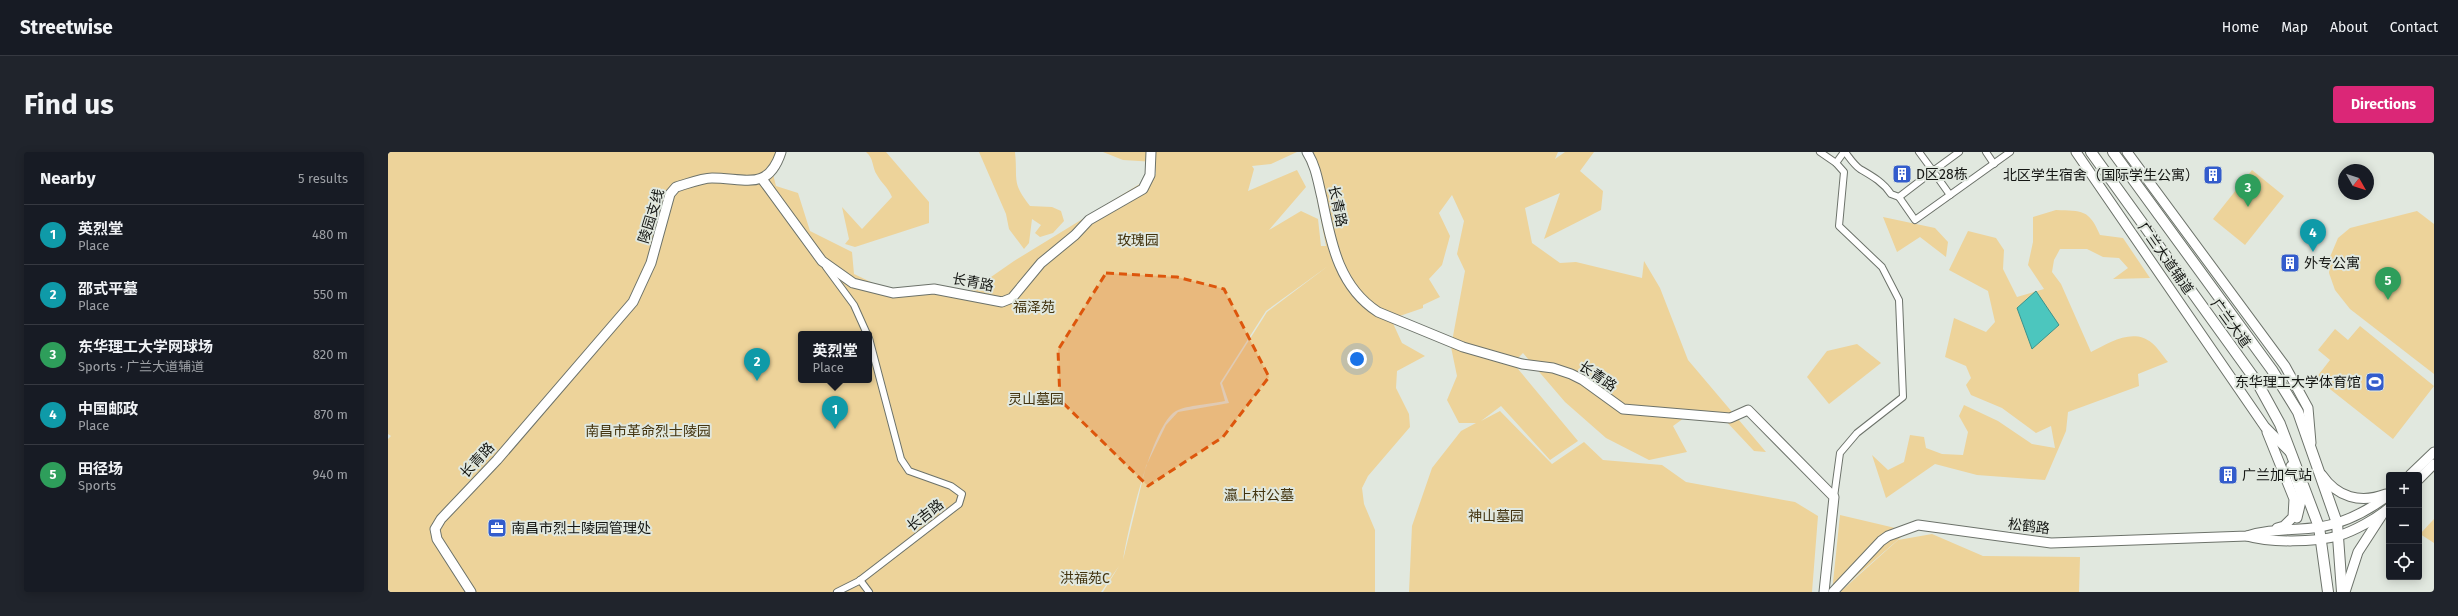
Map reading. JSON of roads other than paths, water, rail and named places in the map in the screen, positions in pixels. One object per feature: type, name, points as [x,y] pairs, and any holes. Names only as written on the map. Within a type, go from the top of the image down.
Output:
[{"type":"main road","name":"广兰大道","points":[[2091,152],[2257,382],[2280,424],[2319,527],[2322,539],[2328,592]]},
{"type":"main road","name":"广兰大道","points":[[2113,152],[2272,370],[2298,412],[2337,523],[2343,592]]},
{"type":"street","points":[[781,152],[774,171],[762,179],[854,305],[866,331]]},
{"type":"street","name":"长青路","points":[[822,261],[853,283],[893,293],[934,289],[1002,302],[1008,300],[1041,263],[1075,235],[1089,220],[1143,189],[1150,175],[1151,152]]},
{"type":"street","name":"长青路","points":[[1307,152],[1316,171],[1330,239],[1337,261],[1354,291],[1366,304],[1378,312],[1463,347],[1522,364],[1553,368],[1571,374],[1583,380],[1623,410],[1730,418],[1748,410],[1834,497]]},
{"type":"street","points":[[1820,152],[1836,163],[1844,172],[1839,226],[1882,267],[1899,300],[1904,397],[1857,434],[1840,453],[1824,592]]},
{"type":"street","points":[[1836,163],[1845,152],[1858,168],[1885,185],[1891,194],[1899,196],[1915,220],[2010,152]]},
{"type":"street","points":[[1919,152],[1950,195]]},
{"type":"street","points":[[1899,196],[1959,152]]},
{"type":"street","points":[[1986,152],[1994,164]]},
{"type":"street","name":"广兰大道辅道","points":[[2076,152],[2265,426],[2293,455]]},
{"type":"street","points":[[2127,152],[2285,366],[2308,408],[2311,446]]},
{"type":"street","name":"陵园支线","points":[[587,355],[633,302],[646,278],[670,194],[676,187],[710,178],[762,179]]},
{"type":"street","name":"长吉路","points":[[837,592],[860,580],[959,504],[962,494],[951,486],[909,471],[901,459],[872,349]]},
{"type":"street","name":"长青路","points":[[471,592],[437,539],[435,529],[441,519],[497,460],[587,355]]},
{"type":"street","points":[[2265,426],[2294,499],[2293,517],[2284,526]]},
{"type":"street","points":[[2260,532],[2294,522],[2298,516],[2302,497],[2284,446]]},
{"type":"street","points":[[2413,472],[2434,452]]},
{"type":"street","points":[[2422,476],[2434,464]]},
{"type":"street","points":[[2320,471],[2330,487],[2341,494],[2355,498],[2369,498],[2386,495]]},
{"type":"street","name":"松鹤路","points":[[1833,592],[1888,536],[1918,525],[2051,543],[2247,536],[2260,532],[2319,527],[2337,523],[2355,516],[2386,496]]},
{"type":"street","points":[[2343,592],[2364,540],[2386,510]]},
{"type":"street","name":"松鹤路","points":[[2247,536],[2260,540],[2322,539],[2339,535],[2386,510]]},
{"type":"street","points":[[860,580],[869,592]]},
{"type":"water","points":[[2036,291],[2059,325],[2032,349],[2017,308]]},
{"type":"place","name":"D区28栋","points":[[1902,174]]},
{"type":"place","name":"北区学生宿舍（国际学生公寓）","points":[[2213,175]]},
{"type":"place","name":"东华理工大学网球场","points":[[2248,207]]},
{"type":"place","name":"中国邮政","points":[[2313,252]]},
{"type":"place","name":"外专公寓","points":[[2290,263]]},
{"type":"place","name":"田径场","points":[[2388,300]]},
{"type":"place","name":"邵式平墓","points":[[757,381]]},
{"type":"place","name":"东华理工大学体育馆","points":[[2375,382]]},
{"type":"place","name":"英烈堂","points":[[835,429]]},
{"type":"place","name":"广兰加气站","points":[[2228,475]]},
{"type":"place","name":"南昌市烈士陵园管理处","points":[[497,528]]},
{"type":"park label","name":"玫瑰园","points":[[1138,240]]},
{"type":"park label","name":"福泽苑","points":[[1034,307]]},
{"type":"park label","name":"灵山墓园","points":[[1036,399]]},
{"type":"park label","name":"南昌市革命烈士陵园","points":[[648,431]]},
{"type":"park label","name":"瀛上村公墓","points":[[1259,495]]},
{"type":"park label","name":"神山墓园","points":[[1496,516]]},
{"type":"park label","name":"洪福苑C","points":[[1085,578]]}]
